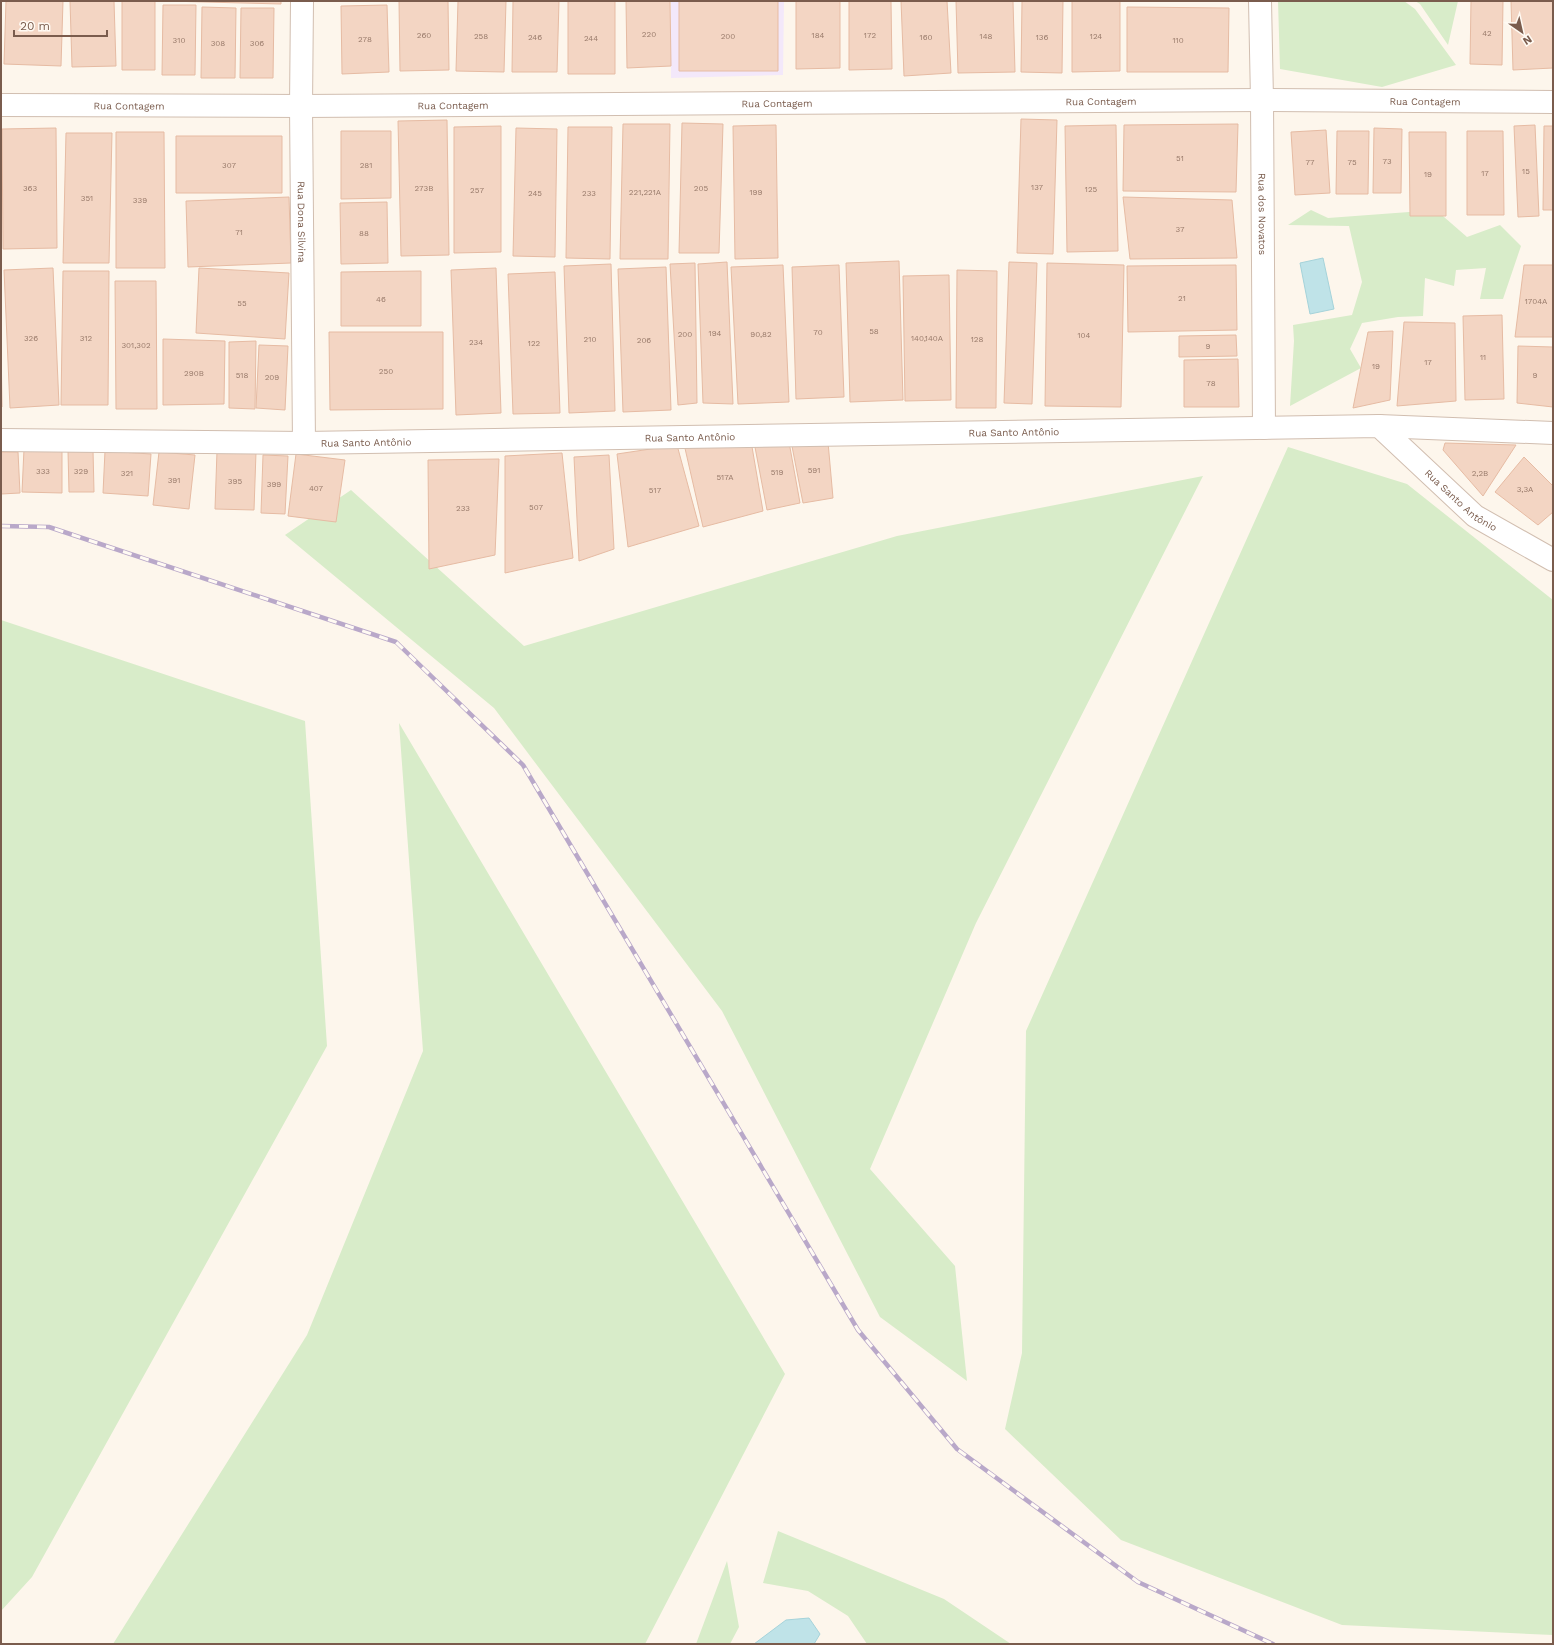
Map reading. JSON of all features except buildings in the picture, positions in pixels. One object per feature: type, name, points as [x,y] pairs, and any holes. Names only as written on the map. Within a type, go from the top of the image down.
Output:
[{"type":"street","name":"Rua Dona Silvina","points":[[302,1],[301,106],[304,443]]},
{"type":"street","name":"Rua dos Novatos","points":[[1260,1],[1264,428]]},
{"type":"street","name":"Rua Contagem","points":[[1,105],[301,106],[1262,100],[1553,102]]},
{"type":"street","name":"Rua Santo Antônio","points":[[1379,426],[1474,516],[1550,556]]},
{"type":"street","name":"Rua Santo Antônio","points":[[1,440],[304,443],[1379,426],[1553,433]]},
{"type":"shaded area","points":[[671,1],[784,1],[783,75],[671,78]]},
{"type":"green space","points":[[1278,1],[1404,1],[1415,9],[1456,65],[1382,87],[1280,69]]},
{"type":"green space","points":[[1415,1],[1458,1],[1448,45],[1420,4]]},
{"type":"green space","points":[[1311,210],[1328,218],[1436,210],[1467,237],[1500,225],[1521,246],[1503,299],[1480,299],[1486,268],[1456,270],[1454,286],[1425,278],[1423,316],[1398,317],[1362,323],[1350,349],[1361,368],[1290,406],[1294,341],[1293,325],[1352,315],[1362,282],[1349,226],[1288,225]]},
{"type":"green space","points":[[1288,447],[1407,484],[1553,600],[1553,1635],[1342,1625],[1121,1540],[1005,1429],[1022,1353],[1026,1031]]},
{"type":"green space","points":[[1203,476],[976,923],[870,1169],[955,1266],[967,1381],[880,1317],[722,1011],[494,708],[285,535],[351,490],[524,646],[897,536]]},
{"type":"green space","points":[[1,620],[305,721],[327,1046],[32,1577],[1,1611]]},
{"type":"green space","points":[[399,723],[785,1374],[645,1644],[113,1644],[307,1335],[423,1051]]},
{"type":"green space","points":[[778,1531],[944,1599],[1011,1644],[867,1644],[848,1616],[808,1591],[763,1583]]},
{"type":"green space","points":[[727,1561],[739,1627],[730,1644],[696,1644]]},
{"type":"water","points":[[1323,258],[1334,309],[1310,314],[1300,263]]},
{"type":"water","points":[[809,1618],[820,1634],[814,1644],[754,1644],[786,1620]]},
{"type":"railway","points":[[1,526],[49,527],[396,642],[523,765],[858,1330],[957,1449],[1138,1582],[1273,1644]]}]
